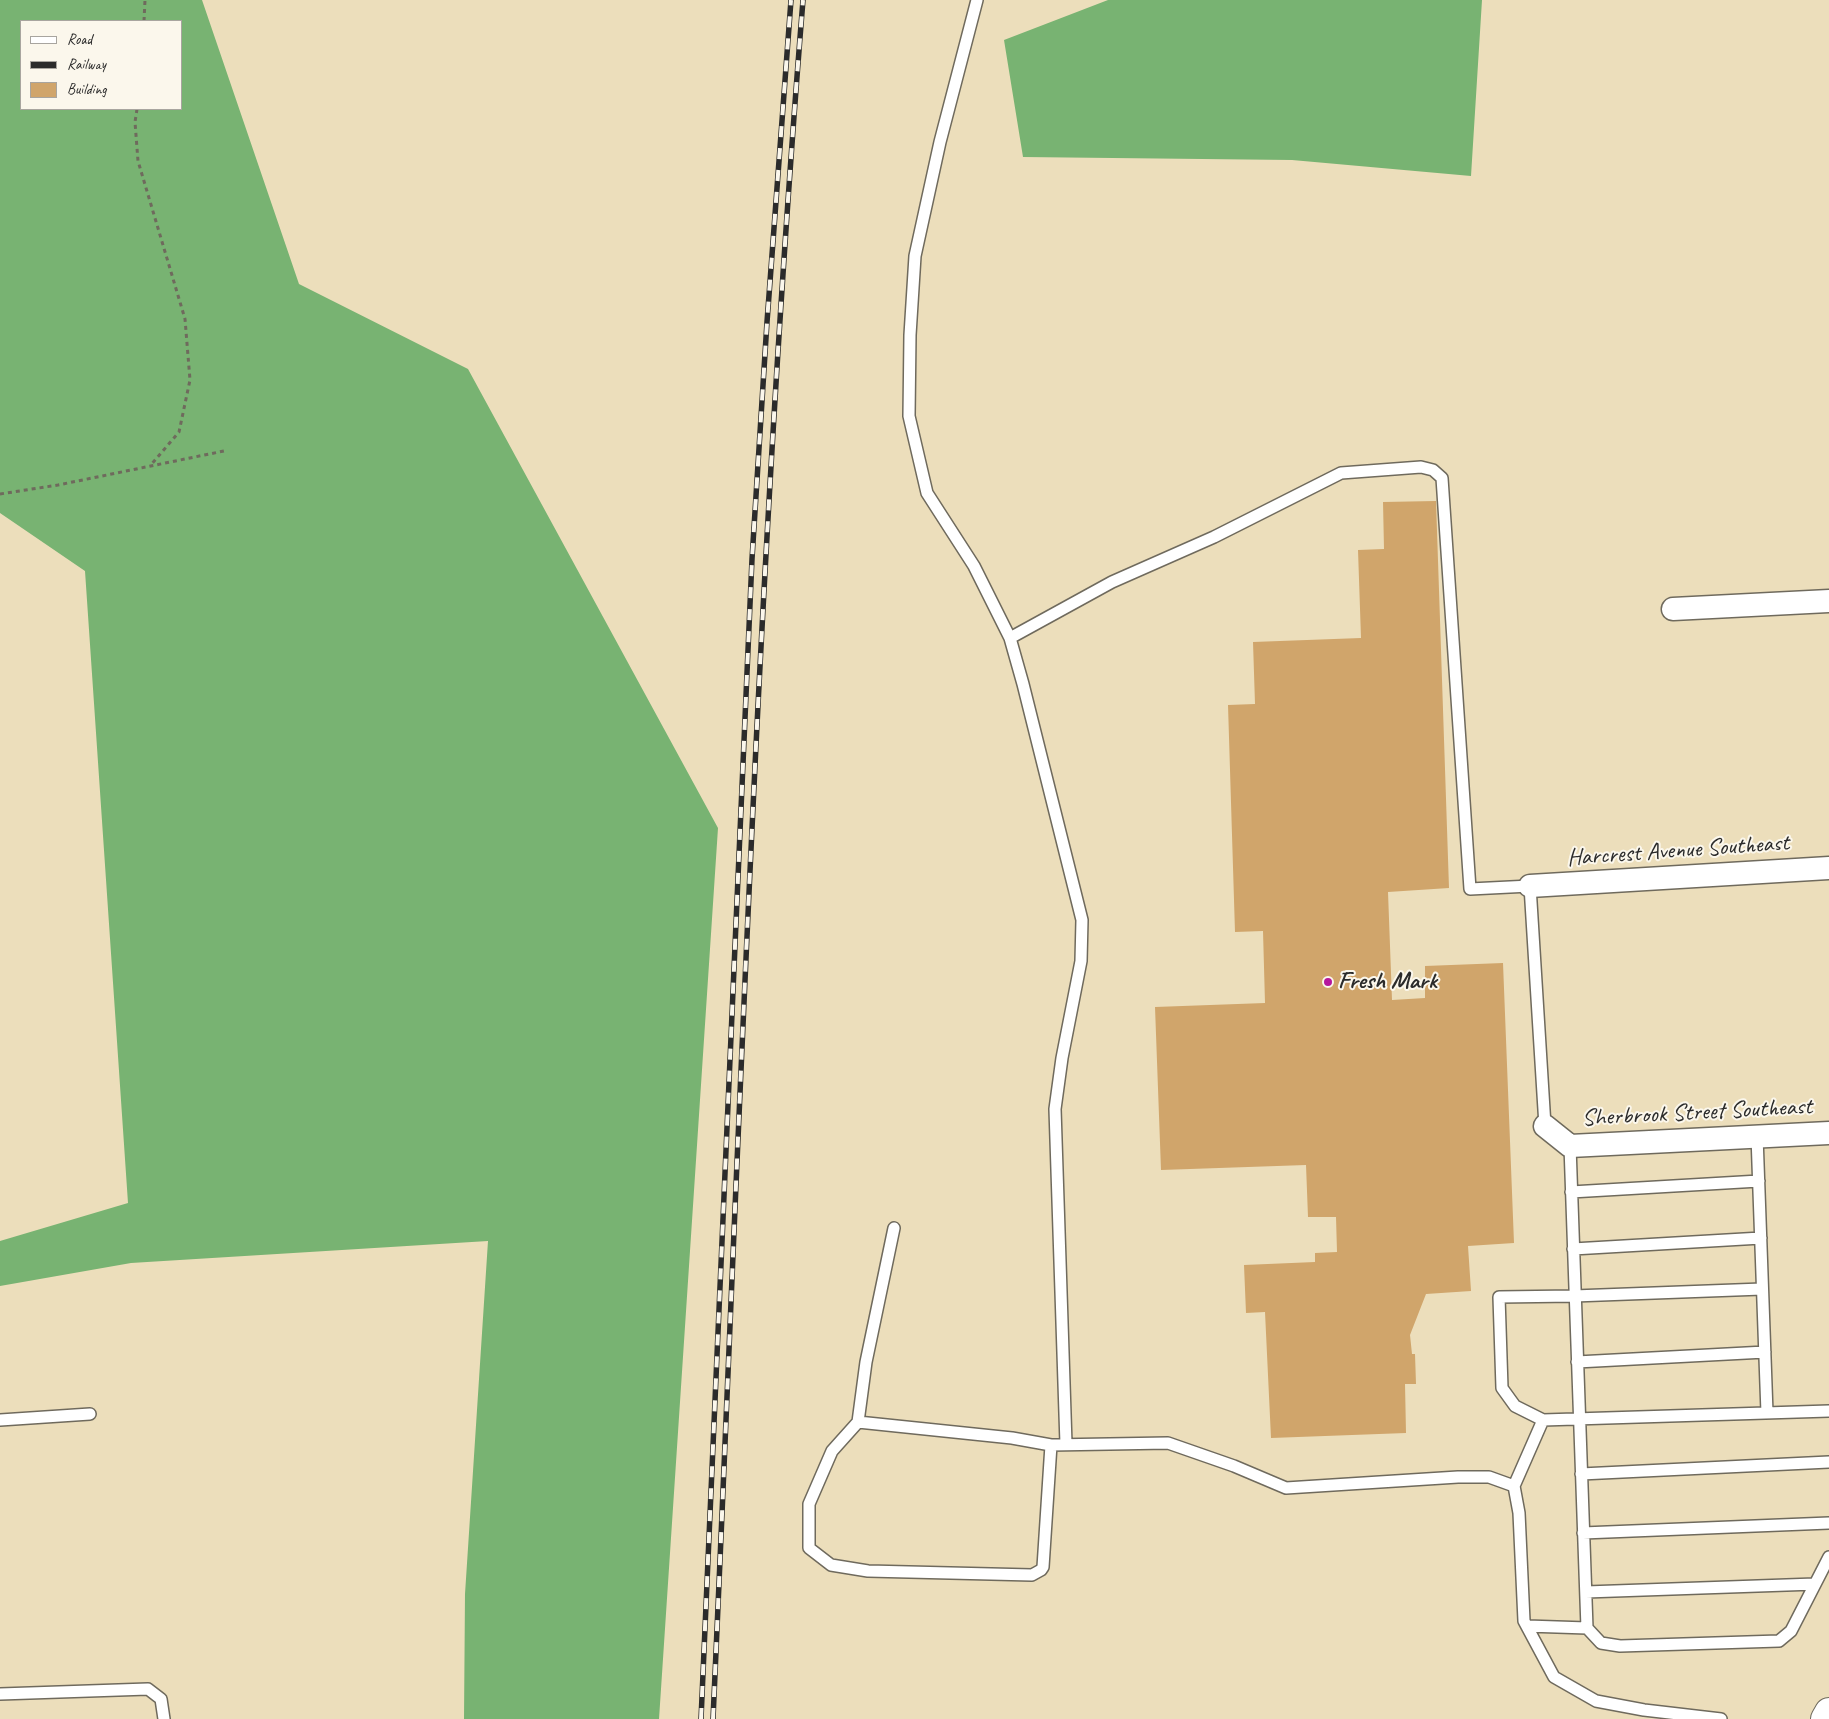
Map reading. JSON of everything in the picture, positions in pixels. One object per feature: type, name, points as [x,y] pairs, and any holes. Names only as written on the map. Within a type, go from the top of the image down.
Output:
[{"type":"main road","points":[[1825,1719],[1829,1712]]},
{"type":"street","points":[[1673,609],[1829,601]]},
{"type":"street","name":"Harcrest Avenue Southeast","points":[[1530,886],[1829,868]]},
{"type":"street","name":"Sherbrook Street Southeast","points":[[1545,1126],[1570,1146],[1829,1132]]},
{"type":"lane","points":[[976,0],[940,142],[915,256],[910,334],[909,416],[926,493],[974,566],[1010,638],[1082,920],[1081,961],[1062,1058],[1055,1109],[1066,1444]]},
{"type":"lane","points":[[1010,638],[1112,582],[1214,537],[1341,473],[1421,467],[1433,470],[1442,478],[1470,889],[1530,886],[1545,1126]]},
{"type":"lane","points":[[1757,1136],[1767,1413]]},
{"type":"lane","points":[[1570,1146],[1587,1628],[1601,1643],[1620,1646],[1779,1641],[1791,1631],[1829,1557]]},
{"type":"lane","points":[[1571,1192],[1759,1182]]},
{"type":"lane","points":[[894,1228],[866,1362],[858,1422],[832,1451],[809,1504],[809,1548],[832,1565],[868,1570],[1032,1575],[1044,1567],[1051,1445]]},
{"type":"lane","points":[[1573,1249],[1761,1238]]},
{"type":"lane","points":[[1762,1289],[1499,1297],[1502,1388],[1515,1406],[1543,1420],[1829,1411]]},
{"type":"lane","points":[[1577,1362],[1765,1352]]},
{"type":"lane","points":[[0,1420],[90,1414]]},
{"type":"lane","points":[[1543,1420],[1514,1486],[1519,1513],[1524,1621],[1554,1677],[1596,1701],[1644,1710],[1721,1719]]},
{"type":"lane","points":[[858,1422],[1012,1438],[1051,1445],[1168,1442],[1234,1466],[1286,1488],[1458,1477],[1489,1477],[1514,1486]]},
{"type":"lane","points":[[1581,1474],[1829,1462]]},
{"type":"lane","points":[[1583,1533],[1829,1522]]},
{"type":"lane","points":[[1586,1592],[1816,1584]]},
{"type":"lane","points":[[1527,1626],[1587,1628]]},
{"type":"lane","points":[[0,1694],[148,1689],[161,1699],[164,1719]]},
{"type":"path","points":[[144,0],[144,20]]},
{"type":"path","points":[[138,110],[135,122],[138,161],[186,319],[190,380],[179,432],[150,466]]},
{"type":"path","points":[[0,494],[58,485],[224,451]]},
{"type":"green space","points":[[0,0],[202,0],[299,284],[468,369],[718,828],[659,1719],[464,1719],[465,1594],[488,1241],[131,1263],[0,1286],[0,1241],[128,1203],[85,571],[0,513]]},
{"type":"green space","points":[[1108,0],[1482,0],[1471,176],[1292,160],[1023,157],[1004,40]]},
{"type":"building","name":"Fresh Mark","points":[[1436,501],[1449,888],[1388,892],[1392,1000],[1425,998],[1425,966],[1503,963],[1514,1243],[1468,1246],[1471,1291],[1426,1294],[1410,1335],[1412,1354],[1415,1354],[1416,1384],[1405,1384],[1406,1433],[1271,1438],[1265,1312],[1246,1313],[1244,1265],[1315,1262],[1315,1253],[1337,1252],[1336,1217],[1308,1217],[1306,1165],[1161,1170],[1155,1007],[1265,1003],[1263,931],[1235,932],[1228,705],[1255,704],[1253,642],[1361,638],[1358,550],[1384,549],[1383,502]]},
{"type":"railway","points":[[701,1719],[752,559],[767,322],[791,0]]},
{"type":"railway","points":[[713,1719],[761,644],[773,429],[803,0]]},
{"type":"place","name":"Fresh Mark","points":[[1328,982]]}]
